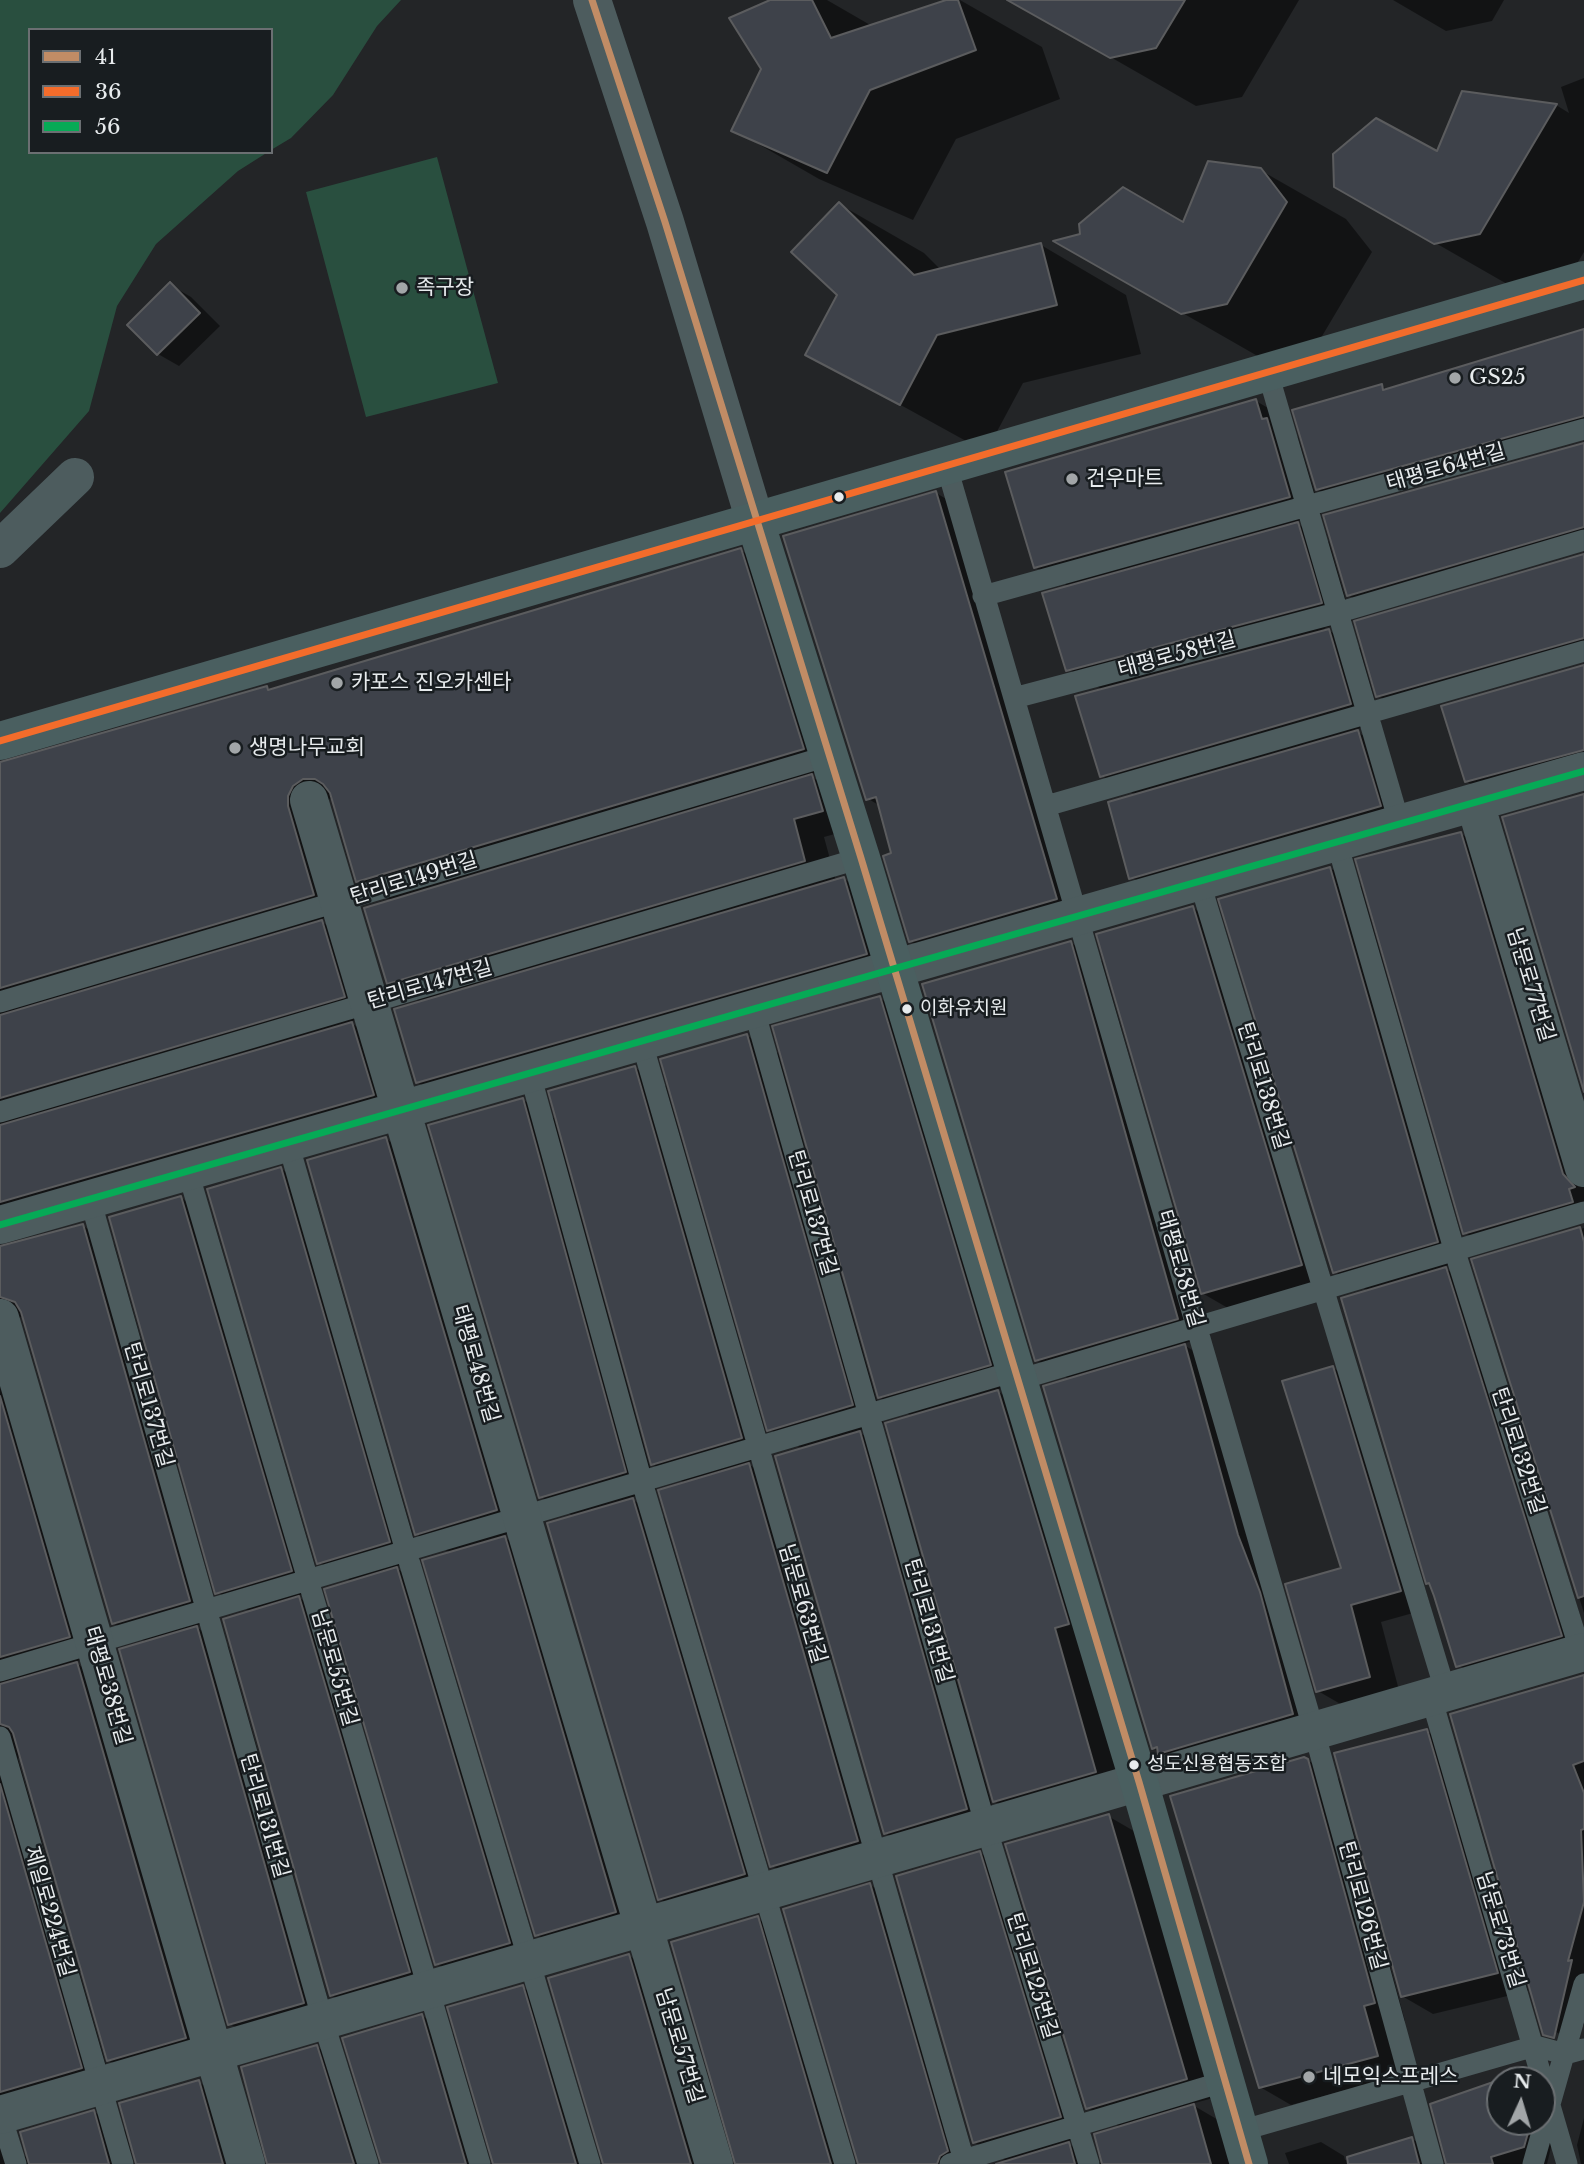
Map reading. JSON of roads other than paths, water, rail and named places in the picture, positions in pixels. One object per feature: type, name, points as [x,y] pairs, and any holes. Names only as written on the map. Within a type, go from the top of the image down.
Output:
[{"type":"main road","points":[[0,741],[1267,370],[1584,280]]},
{"type":"main road","points":[[755,521],[861,858],[1017,1375],[1139,1782],[1244,2148]]},
{"type":"street","points":[[592,0],[665,222],[755,521]]},
{"type":"street","points":[[0,549],[75,477]]},
{"type":"street","points":[[0,1225],[895,971],[1584,771]]},
{"type":"street","name":"태평로48번길","points":[[309,800],[643,1927]]},
{"type":"street","name":"남문로77번길","points":[[1475,803],[1584,1166]]},
{"type":"street","name":"태평로38번길","points":[[0,1318],[246,2164]]},
{"type":"street","name":"탄리로132번길","points":[[1139,1782],[1583,1652]]},
{"type":"street","points":[[0,2115],[1139,1782]]},
{"type":"street","name":"남문로57번길","points":[[643,1927],[714,2164]]},
{"type":"lane","points":[[1267,370],[1400,824]]},
{"type":"lane","name":"태평로64번길","points":[[1308,508],[1584,429]]},
{"type":"lane","name":"태평로58번길","points":[[946,464],[1314,1731]]},
{"type":"lane","points":[[984,596],[1308,508]]},
{"type":"lane","points":[[1340,612],[1584,540]]},
{"type":"lane","name":"태평로58번길","points":[[1014,698],[1340,612]]},
{"type":"lane","points":[[1046,806],[1584,652]]},
{"type":"lane","name":"탄리로149번길","points":[[0,1002],[828,756]]},
{"type":"lane","points":[[1337,843],[1454,1249]]},
{"type":"lane","name":"탄리로147번길","points":[[0,1112],[861,858]]},
{"type":"lane","name":"탄리로138번길","points":[[1200,883],[1326,1290]]},
{"type":"lane","name":"탄리로137번길","points":[[754,1010],[869,1415]]},
{"type":"lane","name":"남문로63번길","points":[[642,1043],[877,1859],[960,2163]]},
{"type":"lane","points":[[530,1074],[642,1482],[845,2164]]},
{"type":"lane","points":[[288,1143],[527,1961],[590,2164]]},
{"type":"lane","name":"남문로55번길","points":[[188,1172],[480,2164]]},
{"type":"lane","name":"탄리로137번길","points":[[90,1199],[206,1610]]},
{"type":"lane","points":[[0,1671],[869,1415],[1197,1327],[1584,1212]]},
{"type":"lane","name":"탄리로132번길","points":[[1454,1249],[1583,1652]]},
{"type":"lane","points":[[1326,1290],[1439,1695]]},
{"type":"lane","name":"탄리로131번길","points":[[869,1415],[986,1827]]},
{"type":"lane","name":"탄리로131번길","points":[[206,1610],[323,2021]]},
{"type":"lane","name":"남문로73번길","points":[[1439,1695],[1540,2066]]},
{"type":"lane","name":"탄리로126번길","points":[[1314,1731],[1433,2164]]},
{"type":"lane","name":"제일로224번길","points":[[0,1737],[123,2164]]},
{"type":"lane","name":"탄리로125번길","points":[[986,1827],[1089,2164]]},
{"type":"lane","points":[[1556,2087],[1574,2052],[1584,1984]]},
{"type":"lane","points":[[323,2021],[368,2164]]},
{"type":"lane","points":[[1244,2148],[1410,2080],[1535,2046],[1574,2052]]},
{"type":"lane","points":[[960,2163],[1226,2081]]},
{"type":"lane","points":[[0,2115],[16,2164]]},
{"type":"lane","name":"남문로73번길","points":[[1556,2125],[1567,2164]]},
{"type":"lane","points":[[1533,2164],[1540,2136]]},
{"type":"place","name":"족구장","points":[[402,288]]},
{"type":"place","name":"GS25","points":[[1455,378]]},
{"type":"place","name":"건우마트","points":[[1072,479]]},
{"type":"place","name":"카포스 진오카센타","points":[[337,683]]},
{"type":"place","name":"생명나무교회","points":[[235,748]]},
{"type":"place","name":"이화유치원","points":[[907,1009]]},
{"type":"place","name":"성도신용협동조합","points":[[1134,1765]]},
{"type":"place","name":"네모익스프레스","points":[[1309,2077]]}]
